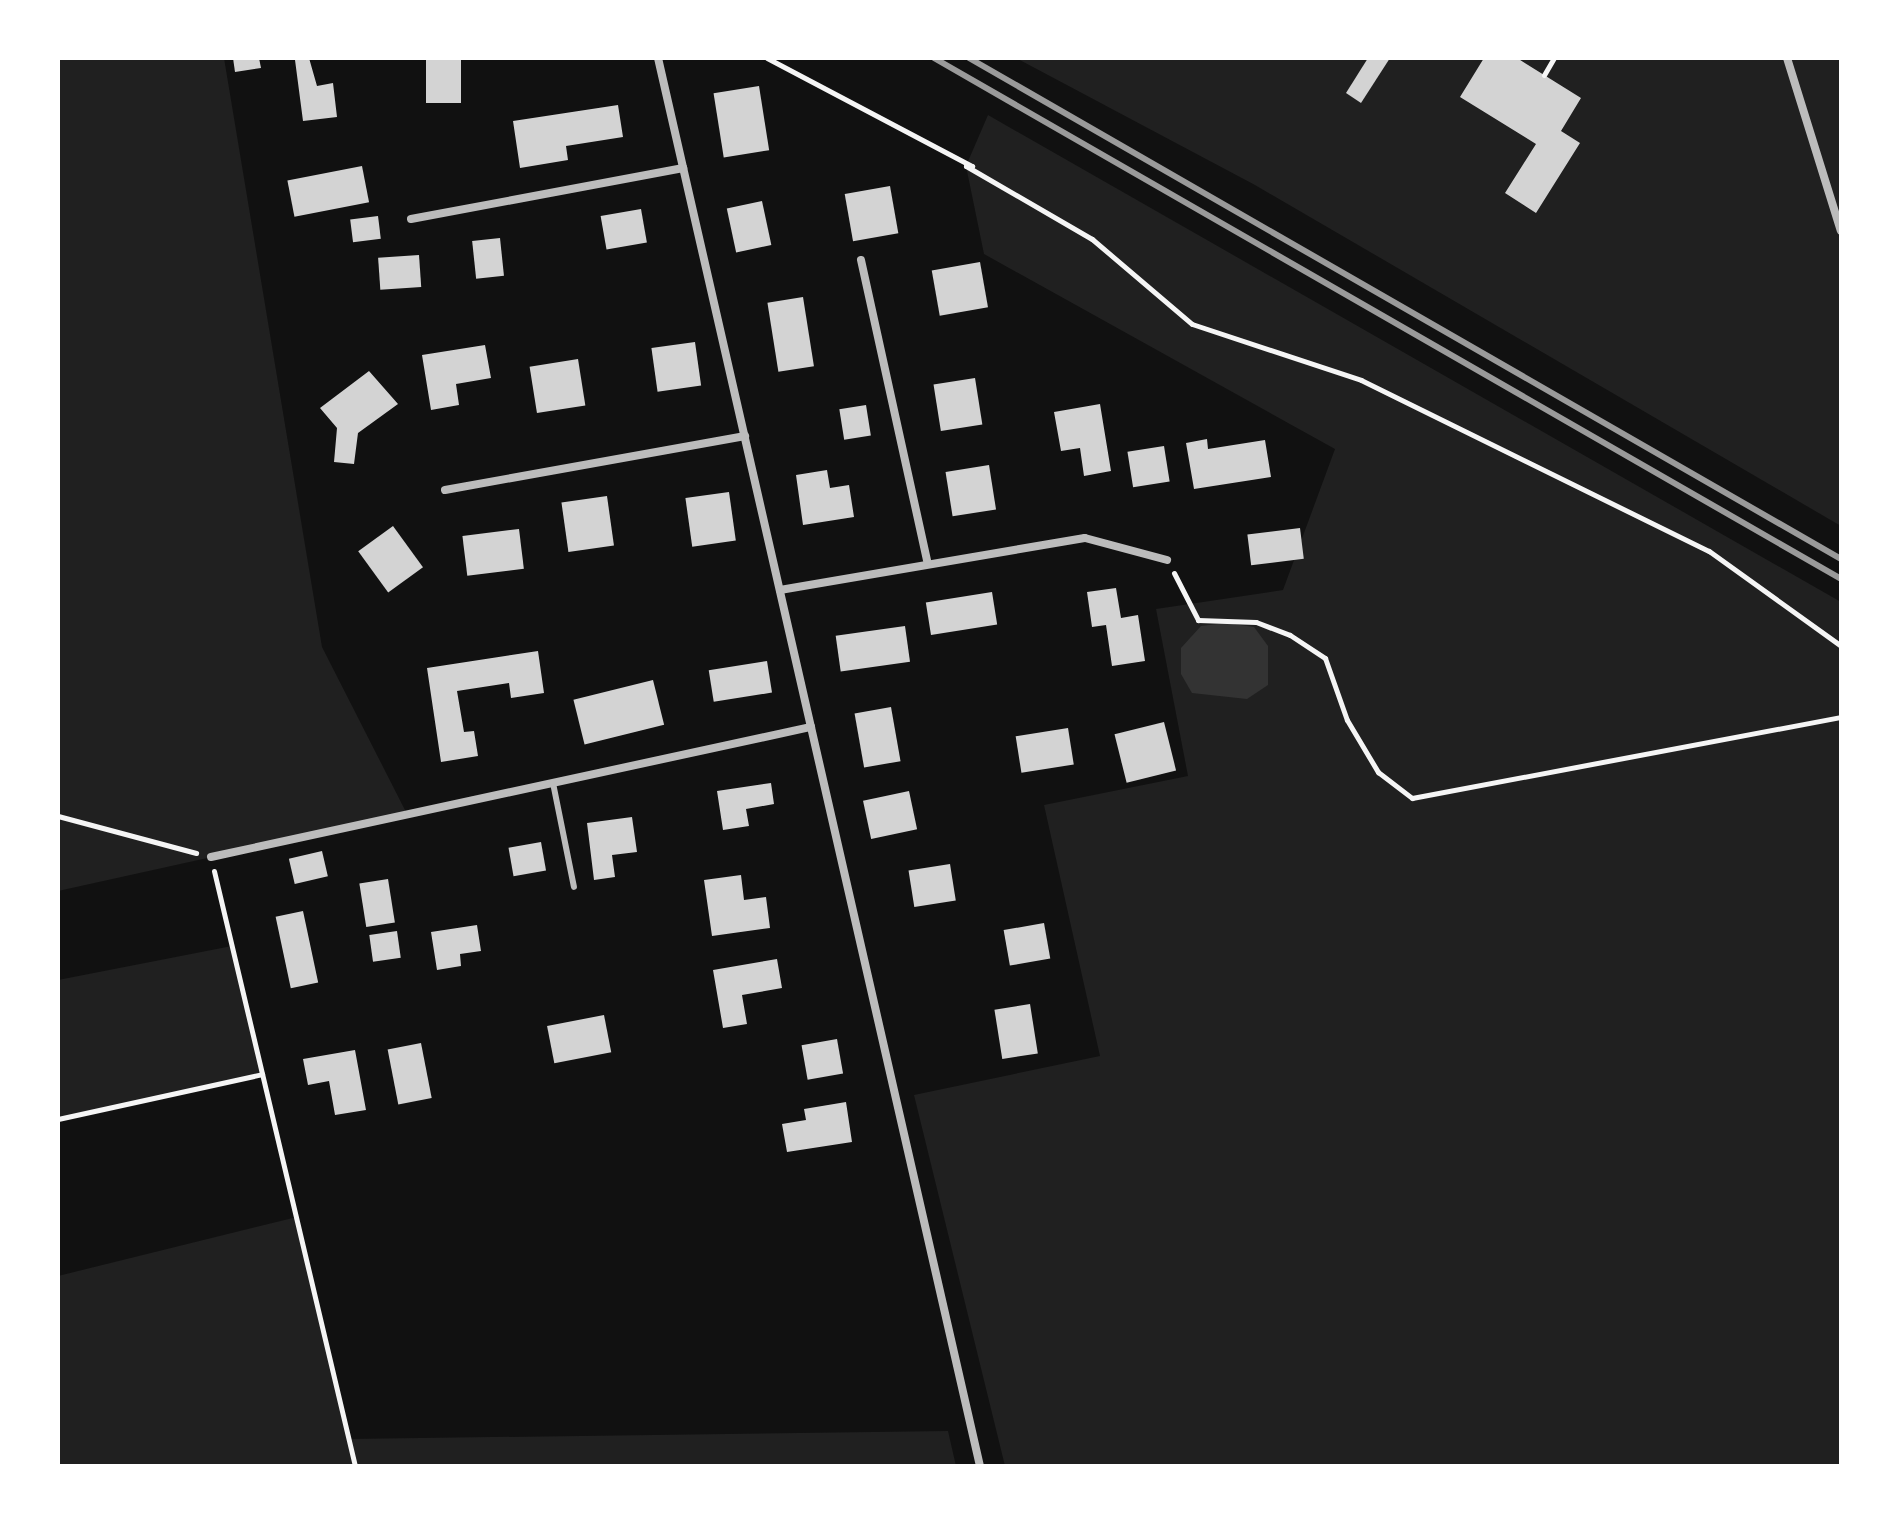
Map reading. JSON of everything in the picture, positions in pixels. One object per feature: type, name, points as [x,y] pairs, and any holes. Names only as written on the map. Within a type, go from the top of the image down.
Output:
[{"type":"street","points":[[658,58],[980,1466]]},
{"type":"street","points":[[1787,58],[1841,231]]},
{"type":"street","points":[[411,219],[683,168]]},
{"type":"street","points":[[861,260],[927,561]]},
{"type":"street","points":[[445,490],[745,436]]},
{"type":"street","points":[[780,590],[927,561],[1085,538],[1167,560]]},
{"type":"street","points":[[211,857],[811,727]]},
{"type":"lane","points":[[553,783],[574,887]]},
{"type":"path","points":[[767,58],[972,166],[966,166],[1092,239],[1192,324],[1361,380],[1709,551],[1841,646]]},
{"type":"path","points":[[1544,75],[1554,58]]},
{"type":"path","points":[[1167,560],[1198,620],[1256,622],[1290,635],[1325,658],[1347,720],[1378,772],[1412,798],[1841,717]]},
{"type":"path","points":[[58,816],[211,857],[355,1466]]},
{"type":"path","points":[[58,1119],[262,1074]]},
{"type":"shaded area","points":[[58,58],[224,58],[322,647],[407,814],[58,891]]},
{"type":"shaded area","points":[[1016,58],[1841,58],[1841,526],[1255,185]]},
{"type":"shaded area","points":[[988,115],[1841,602],[1841,1466],[1005,1466],[914,1095],[1100,1056],[1044,805],[1188,776],[1156,609],[1283,590],[1335,449],[984,254],[966,166]]},
{"type":"shaded area","points":[[1226,623],[1254,627],[1268,646],[1268,685],[1247,699],[1192,693],[1181,674],[1181,648],[1201,626]]},
{"type":"shaded area","points":[[232,946],[262,1074],[58,1119],[58,980]]},
{"type":"shaded area","points":[[297,1217],[349,1439],[948,1431],[956,1466],[58,1466],[58,1276]]},
{"type":"building","points":[[233,58],[259,58],[261,68],[235,72]]},
{"type":"building","points":[[309,58],[317,86],[333,83],[337,117],[303,121],[295,60]]},
{"type":"building","points":[[426,58],[461,58],[461,103],[426,103]]},
{"type":"building","points":[[1368,58],[1390,58],[1361,103],[1346,93]]},
{"type":"building","points":[[1484,58],[1517,58],[1581,98],[1561,131],[1580,143],[1536,213],[1505,193],[1536,144],[1460,97]]},
{"type":"building","points":[[759,86],[769,150],[724,157],[714,93]]},
{"type":"building","points":[[618,105],[623,137],[566,146],[568,160],[520,168],[513,121]]},
{"type":"building","points":[[362,166],[369,202],[294,217],[287,181]]},
{"type":"building","points":[[890,186],[898,233],[853,241],[845,194]]},
{"type":"building","points":[[762,201],[771,245],[736,253],[727,208]]},
{"type":"building","points":[[641,209],[647,242],[607,250],[601,216]]},
{"type":"building","points":[[378,216],[381,239],[353,242],[350,219]]},
{"type":"building","points":[[500,238],[504,276],[476,279],[472,241]]},
{"type":"building","points":[[419,255],[421,287],[380,290],[378,258]]},
{"type":"building","points":[[980,262],[988,307],[940,316],[932,271]]},
{"type":"building","points":[[803,297],[814,366],[778,372],[767,303]]},
{"type":"building","points":[[695,342],[701,386],[658,392],[651,348]]},
{"type":"building","points":[[485,345],[491,378],[456,384],[459,405],[431,410],[422,355]]},
{"type":"building","points":[[578,359],[585,405],[537,413],[530,367]]},
{"type":"building","points":[[369,371],[398,404],[358,433],[354,464],[334,462],[337,428],[320,408]]},
{"type":"building","points":[[975,378],[982,424],[941,431],[934,385]]},
{"type":"building","points":[[1100,404],[1111,471],[1084,476],[1080,448],[1061,451],[1054,412]]},
{"type":"building","points":[[866,405],[871,436],[844,440],[839,409]]},
{"type":"building","points":[[1207,439],[1208,449],[1265,440],[1271,477],[1194,489],[1186,443]]},
{"type":"building","points":[[1164,446],[1170,482],[1133,487],[1127,452]]},
{"type":"building","points":[[989,465],[996,509],[953,516],[946,472]]},
{"type":"building","points":[[827,470],[830,488],[849,485],[854,517],[803,525],[796,475]]},
{"type":"building","points":[[729,492],[736,541],[692,547],[685,498]]},
{"type":"building","points":[[607,496],[614,546],[568,552],[561,502]]},
{"type":"building","points":[[393,526],[423,567],[388,593],[358,551]]},
{"type":"building","points":[[1300,528],[1304,559],[1251,565],[1247,534]]},
{"type":"building","points":[[519,529],[524,569],[467,576],[462,536]]},
{"type":"building","points":[[1116,588],[1121,618],[1138,615],[1145,661],[1112,666],[1106,625],[1092,627],[1087,592]]},
{"type":"building","points":[[992,592],[997,625],[931,635],[926,602]]},
{"type":"building","points":[[905,626],[910,662],[841,671],[836,636]]},
{"type":"building","points":[[538,651],[544,693],[511,698],[509,683],[457,691],[464,732],[474,731],[478,756],[441,762],[427,668]]},
{"type":"building","points":[[767,661],[772,693],[714,702],[709,670]]},
{"type":"building","points":[[653,680],[664,725],[585,744],[573,700]]},
{"type":"building","points":[[891,707],[901,761],[864,768],[855,713]]},
{"type":"building","points":[[1164,722],[1176,771],[1127,783],[1115,734]]},
{"type":"building","points":[[1068,728],[1074,765],[1021,773],[1016,736]]},
{"type":"building","points":[[771,783],[774,804],[746,809],[749,826],[723,830],[717,791]]},
{"type":"building","points":[[909,791],[917,829],[871,839],[863,801]]},
{"type":"building","points":[[632,817],[637,852],[612,855],[615,877],[594,880],[587,823]]},
{"type":"building","points":[[541,842],[546,871],[514,876],[509,848]]},
{"type":"building","points":[[322,851],[328,876],[295,884],[289,859]]},
{"type":"building","points":[[950,864],[956,901],[914,907],[909,871]]},
{"type":"building","points":[[741,875],[744,900],[766,897],[770,928],[712,936],[704,880]]},
{"type":"building","points":[[388,879],[395,922],[366,927],[359,884]]},
{"type":"building","points":[[303,911],[318,982],[291,988],[276,917]]},
{"type":"building","points":[[1044,923],[1050,958],[1010,966],[1004,930]]},
{"type":"building","points":[[477,925],[481,951],[460,954],[461,966],[437,970],[431,932]]},
{"type":"building","points":[[397,931],[401,958],[373,962],[369,935]]},
{"type":"building","points":[[777,959],[782,988],[742,995],[747,1024],[723,1028],[713,970]]},
{"type":"building","points":[[1030,1004],[1038,1053],[1002,1059],[994,1010]]},
{"type":"building","points":[[604,1015],[611,1052],[554,1063],[547,1026]]},
{"type":"building","points":[[837,1039],[843,1073],[808,1080],[802,1045]]},
{"type":"building","points":[[421,1043],[432,1098],[398,1104],[388,1049]]},
{"type":"building","points":[[355,1050],[366,1110],[335,1115],[329,1081],[308,1085],[303,1059]]},
{"type":"building","points":[[846,1102],[852,1142],[787,1152],[782,1124],[806,1120],[804,1109]]},
{"type":"railway","points":[[934,58],[1841,579]]},
{"type":"railway","points":[[969,58],[1841,559]]}]
